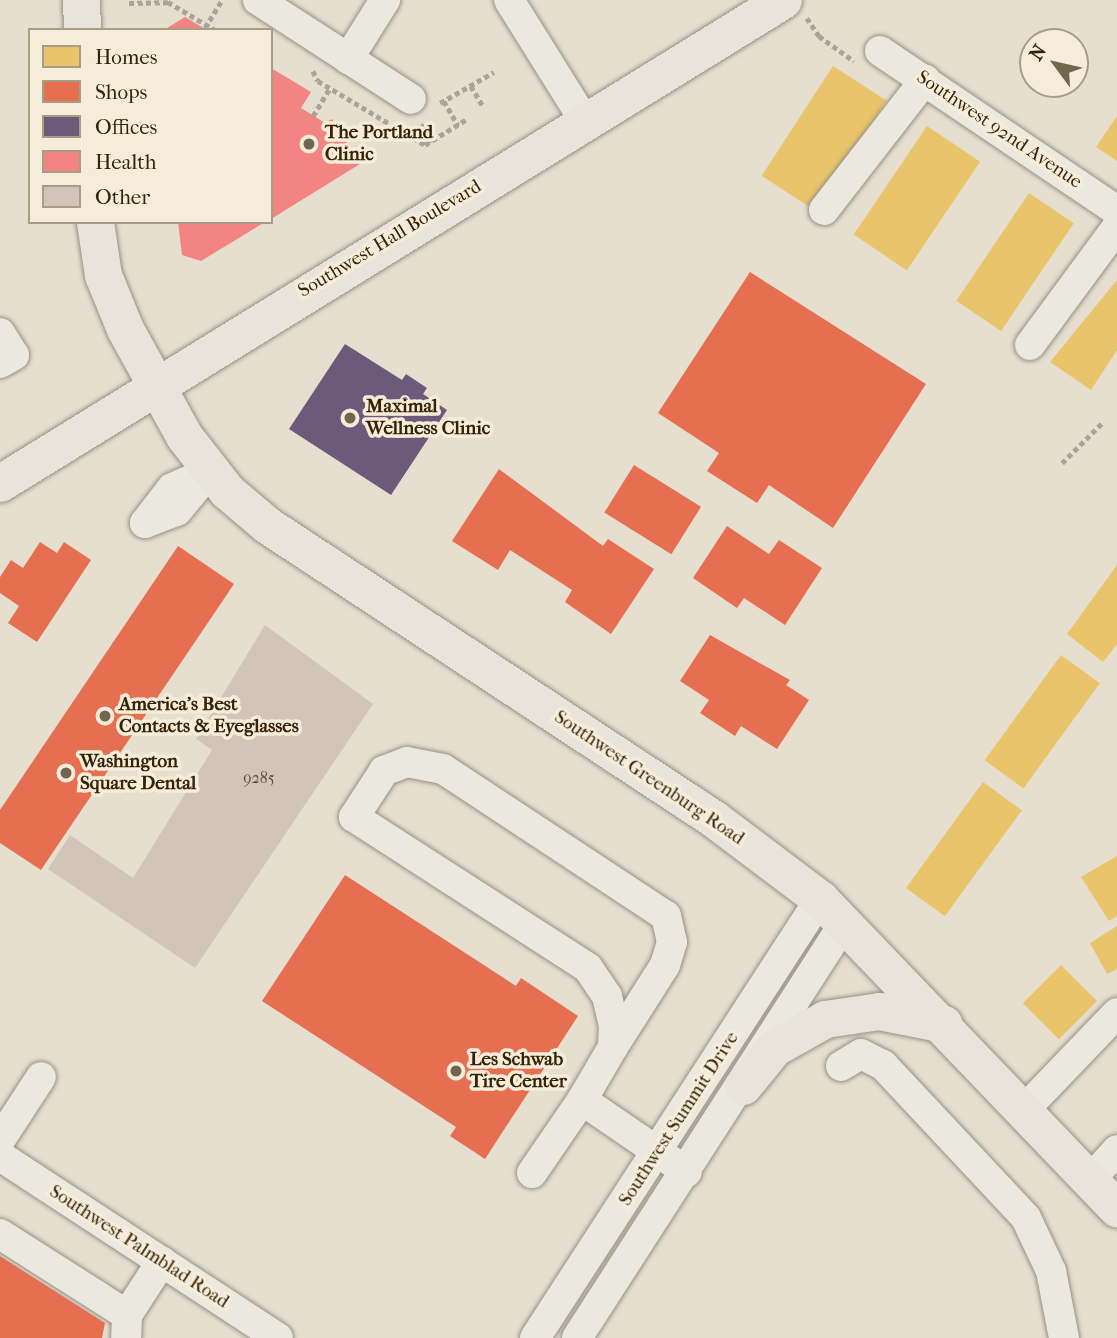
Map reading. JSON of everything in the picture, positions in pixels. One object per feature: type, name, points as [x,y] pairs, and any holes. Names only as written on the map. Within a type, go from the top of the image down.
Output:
[{"type":"main road","points":[[81,0],[82,28]]},
{"type":"main road","name":"Southwest Hall Boulevard","points":[[0,483],[584,120],[792,5]]},
{"type":"main road","name":"Southwest Greenburg Road","points":[[95,224],[103,275],[154,386],[209,472],[267,525],[714,819],[833,910],[1117,1209]]},
{"type":"main road","points":[[743,1086],[774,1048],[825,1019],[879,1011],[944,1024]]},
{"type":"street","points":[[258,0],[422,108]]},
{"type":"street","points":[[348,59],[385,0]]},
{"type":"street","points":[[509,0],[584,120]]},
{"type":"street","name":"Southwest 92nd Avenue","points":[[880,51],[1117,211]]},
{"type":"street","points":[[824,210],[925,80]]},
{"type":"street","points":[[1030,345],[1117,227]]},
{"type":"street","points":[[0,334],[14,355],[0,363]]},
{"type":"street","points":[[532,1173],[582,1100],[612,1047],[666,965],[672,942],[666,916],[443,769],[407,762],[384,771],[354,817],[588,968],[607,996],[612,1047]]},
{"type":"street","name":"Southwest Summit Drive","points":[[578,1338],[743,1086],[833,910]]},
{"type":"street","name":"Southwest Summit Drive","points":[[535,1338],[658,1151],[833,910]]},
{"type":"street","points":[[1024,1110],[1117,1013]]},
{"type":"street","points":[[841,1066],[861,1054],[883,1065],[1026,1218],[1051,1271],[1064,1338]]},
{"type":"street","points":[[0,1140],[41,1077]]},
{"type":"street","points":[[582,1100],[687,1172]]},
{"type":"street","points":[[1090,1180],[1117,1150]]},
{"type":"street","name":"Southwest Palmblad Road","points":[[0,1156],[278,1338]]},
{"type":"street","points":[[0,1234],[127,1326],[162,1261]]},
{"type":"path","points":[[129,3],[168,2],[206,26],[222,0]]},
{"type":"path","points":[[792,5],[818,36],[862,67],[880,51]]},
{"type":"path","points":[[397,128],[422,108],[444,101],[494,72]]},
{"type":"path","points":[[471,86],[483,106]]},
{"type":"path","points":[[313,116],[330,88]]},
{"type":"path","points":[[351,101],[425,145],[467,120]]},
{"type":"path","points":[[444,101],[458,125]]},
{"type":"path","points":[[422,108],[431,142]]},
{"type":"path","points":[[1062,463],[1104,421]]},
{"type":"building: Homes","points":[[833,66],[887,101],[815,211],[762,176]]},
{"type":"building: Homes","points":[[1117,116],[1117,161],[1096,147]]},
{"type":"building: Homes","points":[[927,126],[980,162],[907,270],[854,235]]},
{"type":"building: Homes","points":[[1029,193],[1074,223],[1001,331],[956,301]]},
{"type":"building: Homes","points":[[1117,280],[1117,350],[1091,390],[1050,362]]},
{"type":"building: Homes","points":[[1117,565],[1117,644],[1103,662],[1067,634]]},
{"type":"building: Homes","points":[[1061,655],[1100,683],[1023,788],[985,760]]},
{"type":"building: Homes","points":[[983,782],[1022,810],[945,916],[906,888]]},
{"type":"building: Homes","points":[[1117,856],[1117,916],[1109,921],[1081,877]]},
{"type":"building: Homes","points":[[1117,926],[1117,969],[1107,974],[1090,943]]},
{"type":"building: Homes","points":[[1061,965],[1097,1001],[1059,1039],[1023,1003]]},
{"type":"building: Shops","points":[[750,272],[926,384],[833,528],[769,485],[757,503],[707,471],[719,453],[658,413]]},
{"type":"building: Shops","points":[[634,465],[701,507],[671,554],[604,512]]},
{"type":"building: Shops","points":[[499,469],[603,546],[608,539],[654,569],[611,634],[565,602],[572,590],[510,550],[498,570],[452,541]]},
{"type":"building: Shops","points":[[727,526],[769,554],[779,540],[822,568],[785,625],[744,598],[737,608],[693,578]]},
{"type":"building: Shops","points":[[40,542],[57,553],[64,542],[91,560],[37,642],[8,623],[19,606],[0,593],[0,577],[11,560],[23,568]]},
{"type":"building: Shops","points":[[178,546],[234,584],[41,870],[0,843],[0,810]]},
{"type":"building: Shops","points":[[710,635],[790,680],[786,685],[809,700],[777,749],[741,726],[735,736],[700,713],[709,700],[680,681]]},
{"type":"building: Shops","name":"Les Schwab Tire Center","points":[[345,875],[516,986],[521,978],[578,1016],[485,1159],[450,1136],[456,1127],[262,1001]]},
{"type":"building: Shops","points":[[0,1256],[105,1323],[102,1338],[0,1338]]},
{"type":"building: Offices","points":[[345,344],[402,380],[406,374],[427,388],[423,394],[447,410],[391,495],[289,429]]},
{"type":"building: Health","points":[[185,17],[204,28],[167,28]]},
{"type":"building: Health","name":"The Portland Clinic","points":[[273,69],[311,92],[301,108],[325,123],[332,119],[360,164],[273,218]]},
{"type":"building: Health","points":[[178,224],[262,224],[201,261],[182,255]]},
{"type":"building: Other","points":[[265,625],[373,704],[195,968],[48,869],[70,835],[133,878],[212,750],[196,739]]},
{"type":"place","name":"The Portland Clinic","points":[[309,144]]},
{"type":"place","name":"Maximal Wellness Clinic","points":[[350,418]]},
{"type":"place","name":"America's Best Contacts & Eyeglasses","points":[[105,716]]},
{"type":"place","name":"Washington Square Dental","points":[[66,773]]},
{"type":"place","name":"Les Schwab Tire Center","points":[[456,1071]]}]
